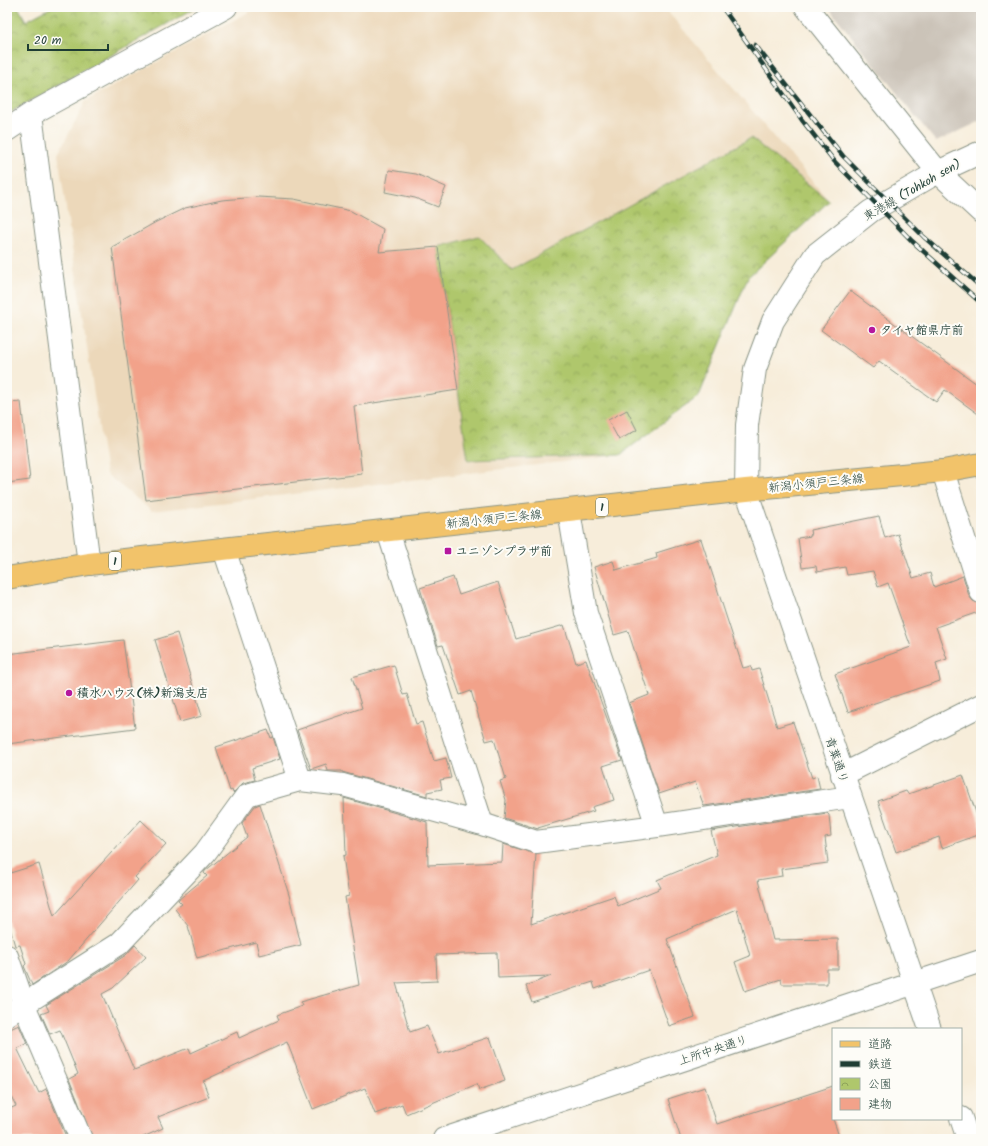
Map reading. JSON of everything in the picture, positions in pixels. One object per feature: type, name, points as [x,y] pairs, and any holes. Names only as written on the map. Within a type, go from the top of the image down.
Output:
[{"type":"main road","name":"新潟小須戸三条線","points":[[7,578],[88,564],[746,490],[943,471],[981,464]]},
{"type":"street","points":[[7,130],[31,114],[226,7]]},
{"type":"street","points":[[806,7],[938,172],[981,212]]},
{"type":"street","points":[[31,114],[88,564]]},
{"type":"street","name":"東港線 (Tohkoh sen)","points":[[746,490],[747,425],[755,369],[773,321],[815,255],[871,211],[938,172],[981,152]]},
{"type":"street","points":[[943,471],[981,592]]},
{"type":"street","name":"青葉通り","points":[[746,490],[842,775],[930,1028]]},
{"type":"street","points":[[569,511],[586,614],[656,826]]},
{"type":"street","points":[[388,531],[482,824]]},
{"type":"street","points":[[224,549],[300,780]]},
{"type":"street","points":[[842,775],[981,705]]},
{"type":"street","points":[[16,1010],[119,944],[205,853],[247,795],[300,780],[343,785],[482,824],[536,842],[850,797]]},
{"type":"street","points":[[7,956],[16,1010],[81,1139]]},
{"type":"street","name":"上所中央通り","points":[[444,1139],[981,961]]},
{"type":"street","points":[[962,1120],[968,1139]]},
{"type":"shaded area","points":[[258,7],[664,7],[829,201],[748,277],[699,396],[620,455],[152,511],[106,474],[58,154],[86,101]]},
{"type":"shaded area","points":[[828,7],[981,7],[981,121],[936,142]]},
{"type":"green space","points":[[7,7],[18,7],[26,21],[52,7],[197,7],[7,114]]},
{"type":"green space","points":[[751,138],[829,201],[748,277],[699,396],[620,455],[468,460],[438,247],[479,236],[512,270]]},
{"type":"building","points":[[389,170],[416,174],[446,187],[438,207],[415,198],[385,192]]},
{"type":"building","points":[[258,197],[294,199],[351,211],[383,229],[379,252],[438,247],[458,390],[354,406],[362,474],[146,500],[112,247],[156,222],[185,208],[222,200]]},
{"type":"building","points":[[850,291],[981,387],[981,416],[945,390],[936,402],[879,361],[873,368],[821,330]]},
{"type":"building","points":[[21,402],[30,480],[7,483],[7,403]]},
{"type":"building","points":[[627,410],[637,430],[619,440],[608,420]]},
{"type":"building","points":[[879,516],[885,538],[898,534],[913,578],[930,573],[934,587],[963,576],[969,596],[973,601],[981,604],[981,611],[936,627],[947,659],[936,663],[940,681],[848,712],[835,674],[911,647],[888,583],[878,587],[873,571],[847,575],[845,567],[817,572],[816,566],[802,568],[798,538],[811,536],[810,530]]},
{"type":"building","points":[[701,539],[743,668],[751,666],[752,671],[759,669],[777,727],[793,722],[812,778],[817,776],[820,789],[704,806],[695,782],[659,794],[629,703],[649,695],[628,631],[614,635],[594,567],[613,561],[616,570],[657,558],[656,553]]},
{"type":"building","points":[[453,577],[459,595],[498,582],[516,639],[564,625],[576,663],[586,660],[622,760],[603,766],[614,800],[592,807],[594,811],[538,829],[504,818],[506,800],[500,781],[506,779],[494,739],[486,741],[471,691],[460,695],[443,645],[438,646],[420,588]]},
{"type":"building","points":[[177,633],[202,716],[180,722],[155,640]]},
{"type":"building","name":"積水ハウス(株)新潟支店","points":[[123,640],[135,728],[7,744],[7,654]]},
{"type":"building","points":[[394,665],[403,695],[407,694],[416,724],[422,722],[434,761],[446,758],[451,778],[440,780],[442,789],[427,792],[427,796],[342,771],[328,771],[326,764],[311,769],[297,730],[362,708],[352,677]]},
{"type":"building","points":[[268,730],[271,738],[273,737],[280,759],[252,768],[255,780],[243,783],[233,793],[232,790],[230,791],[216,747]]},
{"type":"building","points":[[963,775],[981,827],[981,834],[942,848],[939,837],[896,852],[878,801],[906,791],[908,794]]},
{"type":"building","points":[[344,798],[427,822],[428,865],[502,862],[503,844],[536,854],[531,924],[614,896],[618,906],[661,888],[657,880],[717,855],[711,831],[827,813],[829,815],[831,836],[825,837],[828,863],[781,869],[782,876],[758,880],[773,940],[838,939],[838,969],[827,969],[827,984],[782,984],[781,979],[745,991],[735,962],[750,956],[737,909],[667,939],[695,1017],[669,1026],[649,970],[595,989],[593,982],[532,1002],[526,986],[551,976],[498,978],[497,953],[436,955],[437,981],[396,983],[410,1032],[427,1026],[439,1054],[490,1037],[505,1081],[479,1090],[477,1084],[406,1114],[402,1104],[375,1114],[365,1088],[313,1109],[287,1042],[203,1081],[209,1097],[158,1117],[163,1128],[139,1139],[93,1139],[69,1079],[78,1074],[60,1030],[50,1034],[41,1014],[49,1011],[46,1005],[126,955],[135,945],[146,957],[113,988],[102,994],[134,1070],[189,1048],[191,1053],[237,1032],[239,1038],[279,1020],[277,1015],[302,1006],[300,1002],[359,985],[345,897],[349,896],[343,856],[346,855]]},
{"type":"building","points":[[260,804],[289,895],[301,945],[259,955],[256,942],[197,958],[188,926],[175,909],[182,904],[178,900],[207,876],[204,873],[205,871],[247,837],[242,823],[255,806]]},
{"type":"building","points":[[141,820],[166,844],[135,877],[138,880],[68,961],[32,985],[24,966],[26,964],[20,945],[15,946],[7,918],[7,874],[39,864],[54,916]]},
{"type":"building","points":[[19,1025],[27,1044],[17,1048],[39,1093],[46,1089],[67,1139],[7,1139],[7,1110],[16,1106],[7,1088],[7,1028],[8,1030]]},
{"type":"building","points":[[832,1086],[832,1120],[833,1120],[840,1139],[681,1139],[668,1099],[705,1087],[717,1124]]},
{"type":"railway","points":[[722,7],[802,120],[835,162],[912,241],[981,303]]},
{"type":"railway","points":[[755,45],[843,156],[924,237],[981,287]]},
{"type":"place","name":"タイヤ館県庁前","points":[[872,330]]},
{"type":"place","name":"ユニゾンプラザ前","points":[[448,551]]},
{"type":"place","name":"積水ハウス(株)新潟支店","points":[[69,693]]}]
